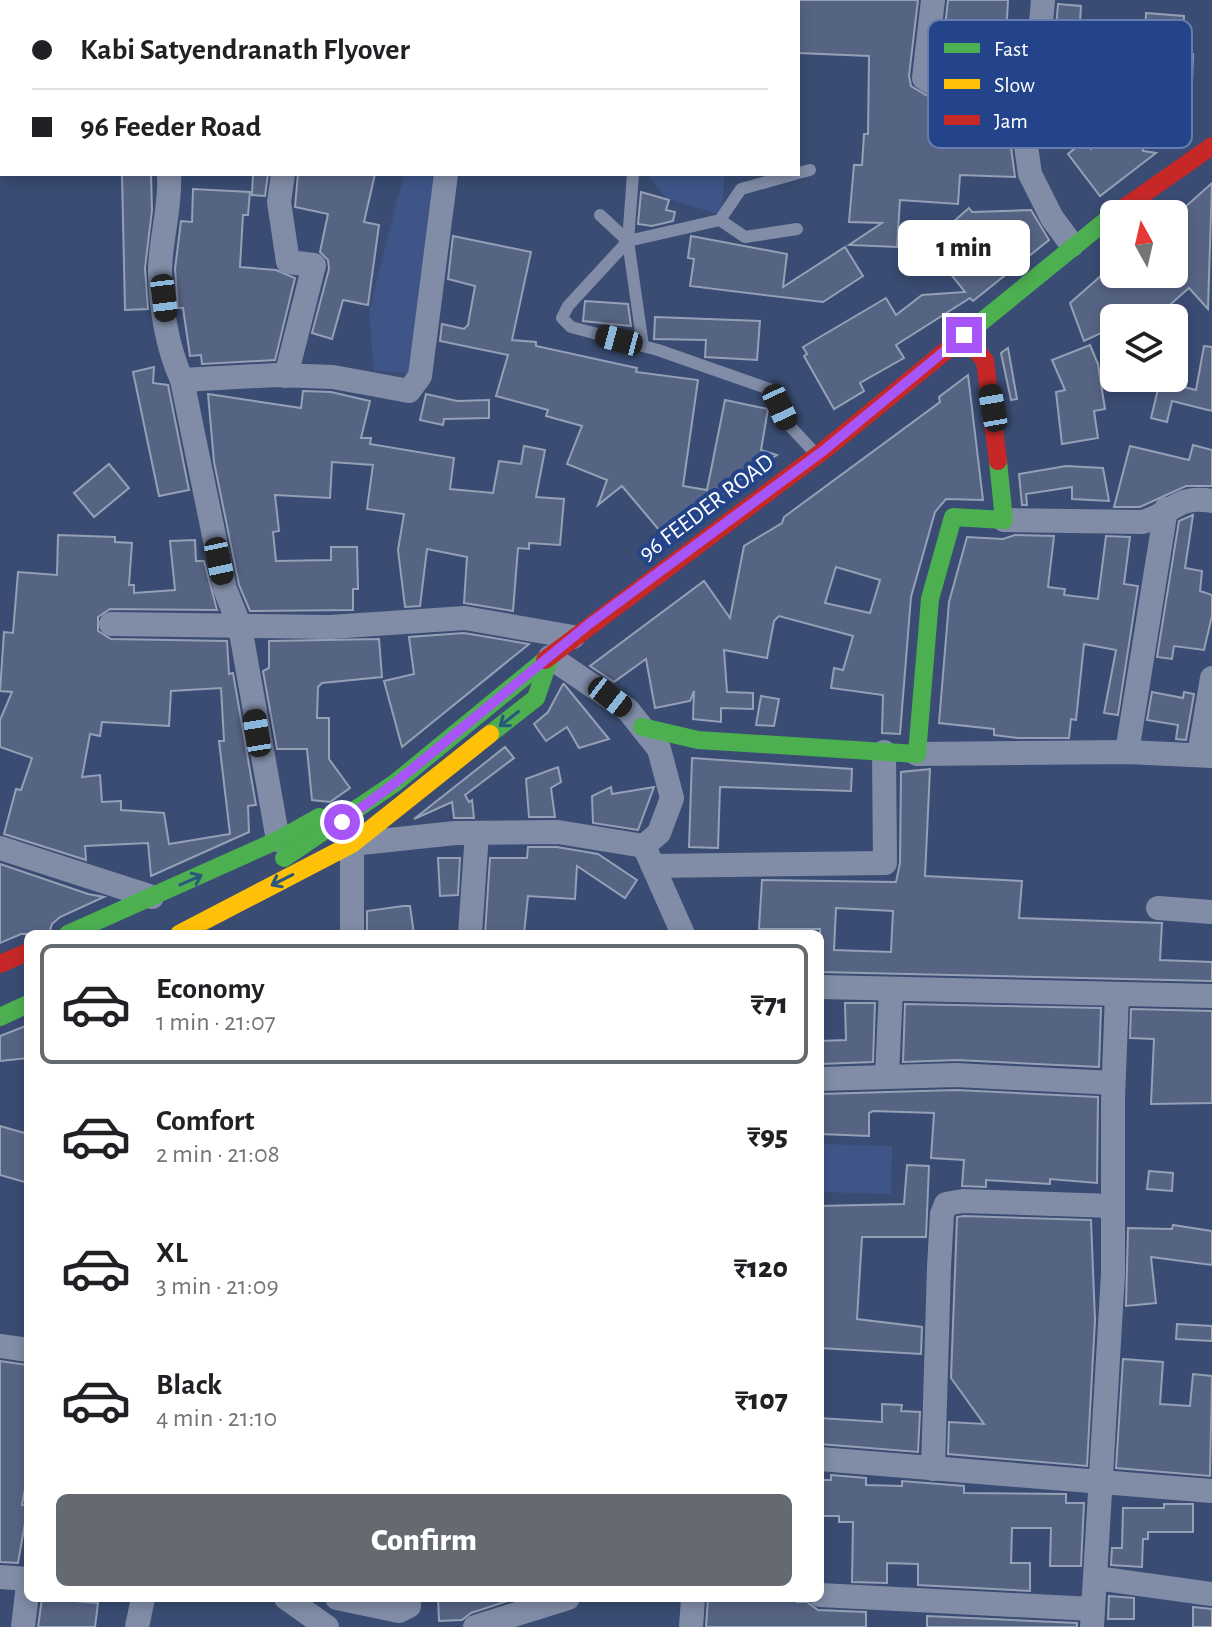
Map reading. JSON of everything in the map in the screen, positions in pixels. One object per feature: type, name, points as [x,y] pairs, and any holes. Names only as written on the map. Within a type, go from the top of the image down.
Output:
[{"type":"street","points":[[931,20],[933,0]]},
{"type":"street","points":[[1041,20],[1043,0]]},
{"type":"street","points":[[928,43],[924,78],[928,81]]},
{"type":"street","name":"96 FEEDER ROAD","points":[[1134,200],[1212,146]]},
{"type":"street","points":[[1026,148],[1030,174],[1052,218],[1072,245]]},
{"type":"street","points":[[169,176],[171,196],[160,268],[172,357],[182,380],[225,589],[240,627],[281,849]]},
{"type":"street","points":[[283,176],[279,202],[288,262],[314,265],[286,376]]},
{"type":"street","points":[[182,380],[333,377],[409,391],[420,376],[446,176]]},
{"type":"street","name":"96 FEEDER ROAD","points":[[281,849],[363,807],[573,637],[816,455],[1100,224]]},
{"type":"street","points":[[964,335],[985,361],[1004,520]]},
{"type":"street","points":[[917,754],[930,599],[953,517],[1142,522],[1157,519],[1166,509],[1179,502],[1212,501]]},
{"type":"street","points":[[1127,752],[1166,509]]},
{"type":"street","points":[[111,624],[330,627],[465,618],[573,637]]},
{"type":"street","points":[[77,930],[152,897],[281,849],[508,670],[550,657]]},
{"type":"street","points":[[550,657],[628,710],[659,749],[672,798],[648,856],[681,930]]},
{"type":"street","points":[[187,930],[352,844],[536,698],[550,657]]},
{"type":"street","points":[[642,727],[698,740],[917,754],[1127,752],[1205,755],[1212,678]]},
{"type":"street","points":[[352,844],[477,833],[558,832],[648,856],[885,863],[884,752]]},
{"type":"street","points":[[470,930],[477,833]]},
{"type":"street","points":[[352,844],[352,930]]},
{"type":"street","points":[[0,848],[152,897]]},
{"type":"street","points":[[1158,908],[1212,912]]},
{"type":"street","points":[[0,964],[24,954]]},
{"type":"street","points":[[824,987],[1212,996]]},
{"type":"street","points":[[887,1075],[891,989]]},
{"type":"street","points":[[824,1595],[1092,1618],[1113,1274],[1113,1083],[1117,994]]},
{"type":"street","points":[[0,1017],[24,1006]]},
{"type":"street","points":[[824,1079],[887,1075],[1113,1083]]},
{"type":"street","points":[[933,1469],[941,1228],[946,1204],[963,1201],[1113,1206]]},
{"type":"street","points":[[0,1346],[24,1349]]},
{"type":"street","points":[[824,1459],[991,1471],[1100,1485],[1212,1491]]},
{"type":"street","points":[[0,1577],[24,1581]]},
{"type":"street","points":[[1096,1578],[1212,1594]]},
{"type":"street","points":[[23,1627],[26,1602]]},
{"type":"street","points":[[137,1627],[142,1602]]},
{"type":"street","points":[[292,1602],[327,1627]]},
{"type":"street","points":[[356,1602],[399,1611],[409,1606],[409,1602]]},
{"type":"street","points":[[475,1627],[540,1616],[562,1602]]},
{"type":"street","points":[[691,1627],[693,1602]]},
{"type":"lane","points":[[633,176],[628,241],[643,346]]},
{"type":"lane","points":[[787,176],[741,189],[720,220],[628,241],[568,306],[562,318],[571,327],[643,346],[772,390],[788,424],[816,455]]},
{"type":"lane","points":[[600,215],[628,241]]},
{"type":"lane","points":[[720,220],[745,237],[797,229]]},
{"type":"water","points":[[403,176],[455,176],[422,374],[374,371],[369,312]]},
{"type":"water","points":[[649,176],[725,176],[721,215],[666,198]]},
{"type":"water","points":[[824,1144],[892,1146],[891,1194],[824,1192]]},
{"type":"building","points":[[800,0],[918,0],[909,76],[911,86],[928,96],[928,148],[1011,148],[1015,177],[960,175],[958,204],[900,200],[897,247],[849,245],[882,223],[849,222],[854,165],[862,165],[864,134],[868,134],[869,56],[800,53]]},
{"type":"building","points":[[948,0],[1008,0],[1007,20],[946,20]]},
{"type":"building","points":[[1058,4],[1081,6],[1080,20],[1057,20]]},
{"type":"building","points":[[1146,13],[1184,16],[1184,20],[1146,20]]},
{"type":"building","points":[[1075,148],[1143,148],[1143,151],[1156,153],[1100,196],[1068,154]]},
{"type":"building","points":[[122,176],[151,176],[152,210],[145,268],[148,309],[125,310]]},
{"type":"building","points":[[253,176],[268,176],[265,196],[252,195]]},
{"type":"building","points":[[298,176],[375,176],[364,222],[379,225],[368,305],[343,300],[332,339],[312,333],[329,269],[328,260],[320,252],[328,214],[295,207]]},
{"type":"building","points":[[1212,183],[1208,309],[1189,288],[1171,304],[1100,304],[1100,334],[1084,341],[1070,303],[1100,277],[1100,288],[1188,288],[1188,204]]},
{"type":"building","points":[[193,189],[250,192],[248,215],[243,215],[240,267],[276,270],[295,278],[275,360],[202,364],[201,355],[190,356],[183,308],[178,308],[175,269],[181,221],[192,222]]},
{"type":"building","points":[[641,192],[669,200],[666,210],[675,212],[673,221],[652,226],[638,224]]},
{"type":"building","points":[[969,208],[972,212],[1031,210],[1049,240],[973,301],[970,298],[896,345],[904,358],[860,383],[864,391],[834,409],[804,356],[807,354],[803,347],[886,298],[896,315],[922,295],[965,292],[941,262],[969,240],[953,222]]},
{"type":"building","points":[[453,236],[531,252],[512,340],[536,342],[536,346],[637,368],[636,372],[698,380],[683,486],[707,490],[725,400],[768,409],[761,450],[777,455],[749,472],[691,521],[689,518],[665,537],[622,486],[598,505],[607,480],[567,464],[582,426],[546,416],[548,410],[496,396],[508,355],[440,341],[442,324],[464,329],[468,325],[475,286],[448,279]]},
{"type":"building","points":[[691,236],[787,254],[783,287],[845,247],[863,276],[823,302],[690,286],[694,259],[688,258]]},
{"type":"building","points":[[585,301],[628,304],[631,326],[583,321]]},
{"type":"building","points":[[655,317],[760,321],[757,360],[705,357],[706,340],[654,339]]},
{"type":"building","points":[[1090,345],[1098,364],[1105,409],[1094,411],[1098,438],[1062,444],[1056,392],[1065,390],[1052,360]]},
{"type":"building","points":[[1204,346],[1212,347],[1212,411],[1172,401],[1167,422],[1151,418],[1157,392],[1188,392],[1188,388],[1196,390]]},
{"type":"building","points":[[1008,348],[1017,399],[1011,400],[1001,353]]},
{"type":"building","points":[[154,367],[153,383],[168,385],[189,490],[159,496],[133,372]]},
{"type":"building","points":[[968,375],[983,500],[946,499],[935,512],[911,597],[900,734],[882,733],[883,695],[831,688],[834,668],[843,670],[853,636],[779,616],[774,621],[767,658],[724,650],[727,692],[753,693],[753,709],[721,708],[721,722],[693,719],[694,691],[690,701],[655,708],[646,659],[614,682],[590,666],[704,581],[730,618],[744,546],[782,523],[784,517],[940,402],[939,397]],"holes":[[[836,567],[880,580],[870,613],[825,603]]]},
{"type":"building","points":[[303,391],[331,392],[370,401],[361,438],[371,438],[370,444],[454,458],[450,489],[493,493],[499,461],[521,464],[524,446],[545,450],[536,497],[564,499],[560,545],[529,543],[529,549],[518,548],[513,611],[464,603],[467,557],[427,549],[420,606],[405,607],[398,550],[404,514],[367,509],[373,465],[332,462],[330,498],[275,495],[279,531],[273,532],[276,561],[331,560],[331,547],[357,547],[358,589],[353,589],[353,610],[250,611],[239,585],[214,462],[208,394],[301,408]]},
{"type":"building","points":[[426,394],[457,401],[489,400],[489,418],[444,419],[443,425],[420,420]]},
{"type":"building","points":[[1193,445],[1212,450],[1212,486],[1186,486],[1140,507],[1114,507],[1130,446],[1189,460]]},
{"type":"building","points":[[109,464],[129,488],[94,517],[74,493]]},
{"type":"building","points":[[1066,466],[1103,468],[1109,501],[1072,499],[1072,487],[1026,494],[1027,505],[1022,505],[1019,474]]},
{"type":"building","points":[[1193,515],[1185,568],[1202,571],[1200,591],[1212,595],[1212,616],[1204,650],[1174,646],[1172,659],[1157,657],[1179,521]]},
{"type":"building","points":[[58,535],[115,537],[115,542],[132,543],[129,585],[134,585],[134,593],[175,590],[170,541],[195,540],[196,561],[204,561],[217,610],[110,609],[98,617],[98,631],[111,639],[227,641],[229,674],[233,673],[256,805],[248,806],[249,832],[151,876],[148,843],[85,846],[86,860],[4,834],[16,789],[21,790],[32,758],[0,747],[0,720],[12,692],[0,691],[4,632],[13,633],[18,572],[57,575]],"holes":[[[221,688],[224,741],[219,741],[230,834],[169,844],[164,813],[121,810],[121,801],[102,802],[100,775],[82,777],[90,734],[100,736],[102,722],[169,726],[171,691]]]},
{"type":"building","points":[[1015,535],[1054,536],[1048,587],[1065,589],[1064,595],[1098,599],[1106,536],[1130,537],[1124,584],[1138,586],[1118,715],[1104,713],[1116,650],[1084,644],[1076,720],[1071,719],[1069,738],[1018,738],[994,735],[994,729],[939,723],[949,602],[967,537],[1003,539]]},
{"type":"building","points":[[464,633],[529,644],[402,747],[384,681],[414,674],[409,637]]},
{"type":"building","points":[[379,639],[382,677],[322,683],[318,687],[317,718],[329,718],[329,759],[350,788],[330,802],[312,800],[307,749],[277,749],[263,671],[269,668],[269,641]]},
{"type":"building","points":[[563,684],[609,739],[579,748],[567,727],[546,741],[534,724],[548,712]]},
{"type":"building","points":[[1152,692],[1183,698],[1184,692],[1194,694],[1186,740],[1176,739],[1178,725],[1147,720]]},
{"type":"building","points":[[761,696],[779,699],[774,726],[756,725]]},
{"type":"building","points":[[505,747],[514,758],[465,795],[469,802],[472,800],[474,818],[454,818],[452,802],[414,819]]},
{"type":"building","points":[[692,758],[852,769],[851,791],[720,787],[718,848],[689,847]]},
{"type":"building","points":[[558,767],[561,782],[551,788],[555,817],[529,817],[526,779]]},
{"type":"building","points":[[930,769],[925,876],[1022,881],[1019,918],[1162,923],[1160,960],[1212,962],[1212,981],[824,972],[824,930],[759,929],[762,880],[896,882],[900,863],[901,772]],"holes":[[[836,908],[893,911],[891,952],[834,950]]]},
{"type":"building","points":[[611,787],[612,794],[654,787],[638,830],[593,823],[592,796]]},
{"type":"building","points":[[528,847],[557,847],[598,854],[637,880],[625,898],[577,866],[575,899],[528,896],[524,930],[485,930],[490,858],[527,858]]},
{"type":"building","points":[[438,858],[460,858],[458,895],[440,896]]},
{"type":"building","points":[[0,864],[104,897],[60,917],[50,930],[24,930],[24,934],[0,943]]},
{"type":"building","points":[[410,906],[413,930],[367,930],[367,911]]},
{"type":"building","points":[[845,1003],[875,1003],[873,1062],[824,1064],[824,1041],[846,1040]]},
{"type":"building","points":[[905,1004],[1101,1008],[1099,1067],[957,1060],[903,1062]]},
{"type":"building","points":[[1131,1009],[1212,1011],[1212,1103],[1151,1104],[1154,1039],[1130,1038]]},
{"type":"building","points":[[24,1027],[24,1058],[0,1061],[0,1036]]},
{"type":"building","points":[[956,1090],[1098,1097],[1097,1183],[1050,1179],[1050,1184],[986,1180],[986,1187],[962,1186],[964,1160],[931,1158],[934,1113],[873,1111],[869,1113],[869,1136],[824,1134],[824,1094]]},
{"type":"building","points":[[0,1126],[24,1133],[24,1182],[0,1175]]},
{"type":"building","points":[[907,1165],[929,1166],[926,1237],[862,1237],[857,1319],[922,1327],[921,1354],[824,1348],[824,1206],[904,1204]]},
{"type":"building","points":[[1149,1171],[1173,1173],[1172,1191],[1147,1189]]},
{"type":"building","points":[[957,1217],[1091,1220],[1095,1320],[1087,1466],[948,1454],[949,1422],[984,1424],[951,1378]]},
{"type":"building","points":[[1173,1225],[1212,1231],[1212,1265],[1151,1257],[1156,1303],[1126,1306],[1128,1228],[1172,1229]]},
{"type":"building","points":[[1177,1324],[1212,1326],[1212,1341],[1176,1339]]},
{"type":"building","points":[[1123,1359],[1163,1362],[1160,1404],[1190,1406],[1193,1374],[1212,1376],[1210,1476],[1116,1468]]},
{"type":"building","points":[[0,1361],[24,1364],[24,1529],[18,1563],[0,1562]]},
{"type":"building","points":[[882,1404],[902,1405],[901,1411],[920,1412],[918,1452],[824,1444],[824,1418],[882,1422]]},
{"type":"building","points":[[831,1475],[866,1478],[866,1485],[902,1486],[902,1481],[964,1486],[964,1493],[1066,1494],[1066,1503],[1084,1503],[1081,1566],[1050,1566],[1051,1528],[1012,1528],[1011,1563],[1030,1563],[1030,1591],[918,1585],[918,1564],[887,1563],[887,1583],[852,1582],[853,1522],[839,1522],[839,1516],[824,1516],[824,1480],[831,1480]]},
{"type":"building","points":[[1164,1504],[1193,1504],[1193,1532],[1148,1532],[1148,1539],[1143,1539],[1142,1567],[1111,1565],[1112,1548],[1122,1548],[1123,1508],[1164,1508]]},
{"type":"building","points":[[1109,1596],[1134,1598],[1134,1619],[1108,1619]]},
{"type":"building","points":[[41,1602],[98,1603],[95,1627],[38,1627]]},
{"type":"building","points":[[438,1602],[505,1602],[471,1613],[462,1620],[439,1621]]},
{"type":"building","points":[[708,1602],[807,1602],[818,1610],[866,1612],[866,1627],[706,1627]]},
{"type":"building","points":[[1193,1607],[1212,1609],[1212,1627],[1193,1627]]},
{"type":"building","points":[[927,1616],[1077,1623],[1077,1627],[927,1627]]},
{"type":"traffic: fast","points":[[964,336],[1100,225]]},
{"type":"traffic: fast","points":[[642,727],[698,740],[917,754],[930,599],[953,517],[1004,520],[998,461]]},
{"type":"traffic: fast","points":[[490,734],[536,698],[550,657]]},
{"type":"traffic: fast","points":[[284,858],[395,783],[545,660]]},
{"type":"traffic: fast","points":[[77,930],[278,840],[319,817]]},
{"type":"traffic: fast","points":[[0,1017],[24,1006]]},
{"type":"traffic: slow","points":[[187,930],[352,844],[490,734]]},
{"type":"traffic: jam","points":[[1135,200],[1212,146]]},
{"type":"traffic: jam","points":[[964,335],[985,361],[998,461]]},
{"type":"traffic: jam","points":[[545,660],[823,451],[964,336]]},
{"type":"traffic: jam","points":[[0,964],[24,954]]},
{"type":"route","points":[[342,822],[395,783],[589,624],[823,451],[964,335]]}]
